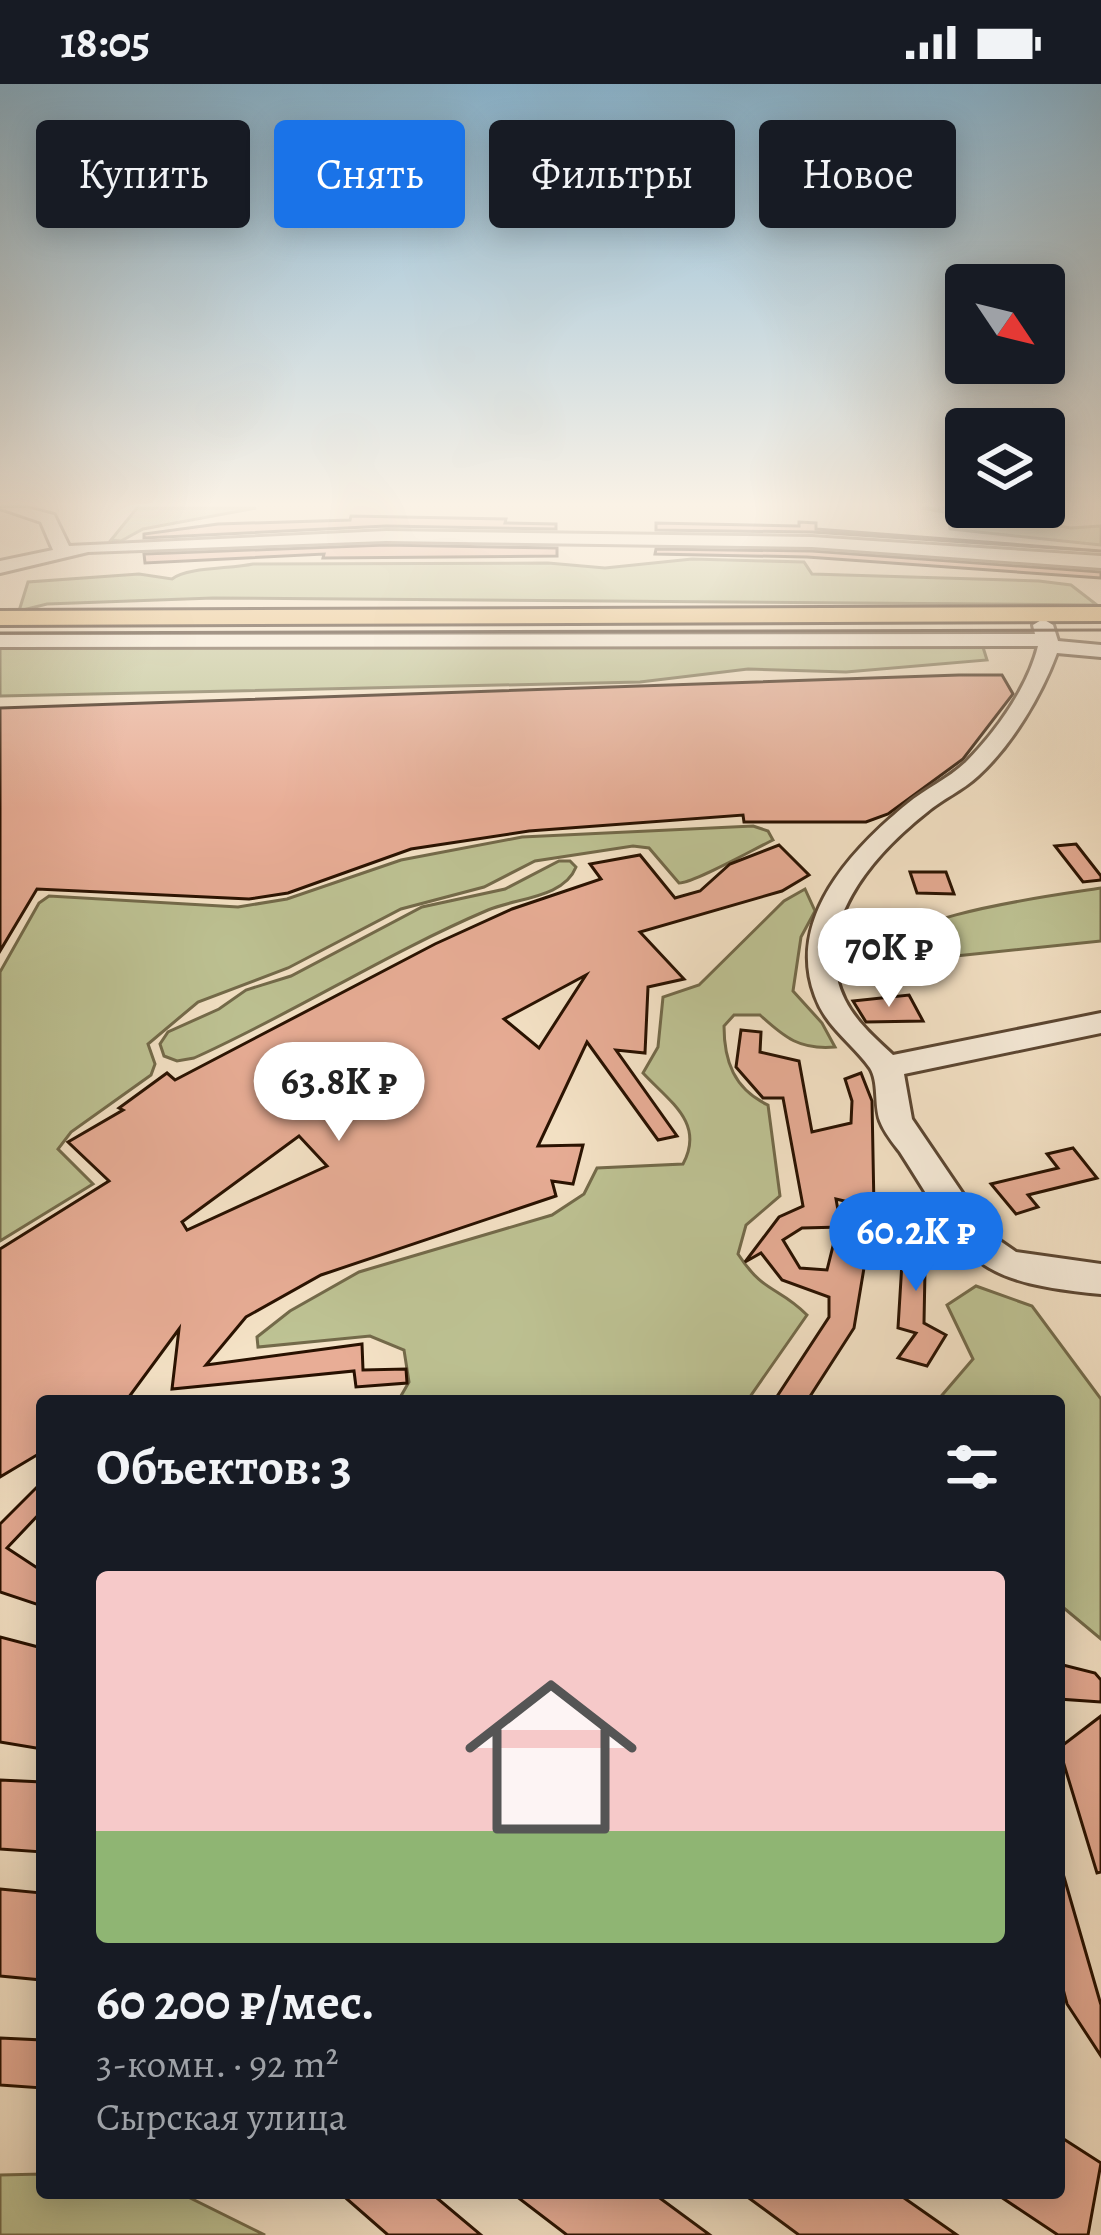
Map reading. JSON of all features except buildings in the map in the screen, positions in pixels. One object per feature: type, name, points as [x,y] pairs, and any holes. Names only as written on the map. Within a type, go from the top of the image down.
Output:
[{"type":"main road","points":[[0,618],[1101,614]]},
{"type":"main road","points":[[0,627],[1046,637],[1101,625]]},
{"type":"street","points":[[0,640],[1046,637],[1101,651]]},
{"type":"street","points":[[1046,637],[1025,695],[974,768],[886,836],[830,905],[820,935],[826,999],[857,1043],[887,1067],[896,1120],[978,1244],[1006,1264],[1044,1274],[1101,1279]]},
{"type":"street","points":[[887,1067],[1101,1023]]},
{"type":"green space","points":[[982,644],[987,660],[846,672],[748,669],[640,682],[0,696],[0,645]]},
{"type":"green space","points":[[753,826],[768,831],[773,840],[687,882],[679,883],[649,848],[633,846],[535,861],[484,887],[401,909],[288,968],[198,1002],[148,1044],[155,1064],[151,1075],[71,1132],[58,1149],[93,1184],[0,1241],[0,972],[39,903],[49,896],[238,907],[287,899],[401,860],[522,837]]},
{"type":"green space","points":[[559,861],[570,861],[576,867],[550,891],[450,927],[194,1058],[177,1061],[164,1056],[160,1044],[168,1032],[219,1009],[246,990],[291,976],[422,907],[505,889]]},
{"type":"green space","points":[[1101,888],[1101,941],[869,965],[881,948],[936,921]]},
{"type":"green space","points":[[805,889],[815,911],[801,937],[793,991],[822,1023],[835,1047],[794,1041],[760,1015],[734,1015],[724,1026],[733,1073],[747,1091],[768,1105],[780,1196],[746,1225],[738,1254],[756,1276],[807,1315],[751,1395],[401,1395],[409,1382],[404,1350],[370,1336],[258,1347],[257,1337],[290,1311],[359,1272],[552,1215],[584,1194],[597,1168],[683,1164],[689,1150],[687,1125],[643,1073],[658,1047],[663,997],[699,985],[784,901]]},
{"type":"green space","points":[[976,1286],[1032,1306],[1101,1399],[1101,1639],[1065,1609],[1065,1395],[942,1395],[973,1359],[947,1305]]},
{"type":"green space","points":[[36,2174],[36,2199],[192,2199],[265,2235],[0,2235],[0,2175]]},
{"type":"tram line","points":[[0,633],[1101,630]]}]
